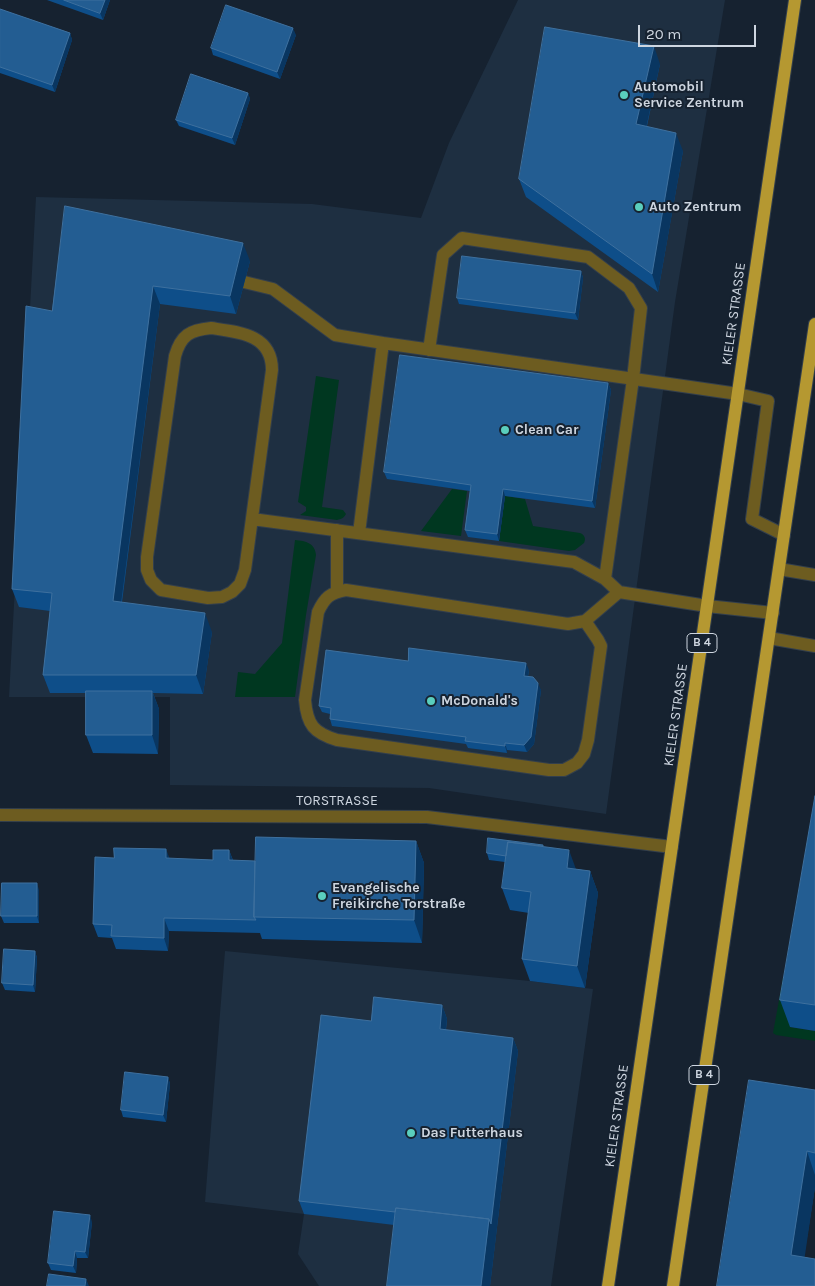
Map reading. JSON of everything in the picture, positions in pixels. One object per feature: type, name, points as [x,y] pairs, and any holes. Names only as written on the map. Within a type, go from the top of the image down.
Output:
[{"type":"main road","name":"KIELER STRASSE","points":[[608,1286],[795,0]]},
{"type":"main road","name":"B 4","points":[[673,1286],[815,324]]},
{"type":"street","points":[[429,350],[443,255],[462,238],[588,257],[629,288],[641,308],[605,579]]},
{"type":"street","points":[[244,282],[273,289],[335,335],[738,394],[768,401],[752,519],[784,535]]},
{"type":"street","points":[[211,328],[244,333],[256,338],[270,358],[272,370],[252,519],[244,570],[240,584],[232,592],[222,597],[208,598],[161,590],[151,580],[147,570],[147,557],[174,356],[178,346],[186,336],[196,330],[211,328]]},
{"type":"street","points":[[359,534],[383,343]]},
{"type":"street","points":[[252,519],[574,562],[605,579],[619,592],[707,606],[773,613]]},
{"type":"street","points":[[337,592],[338,530]]},
{"type":"street","points":[[779,569],[815,575]]},
{"type":"street","points":[[585,621],[601,646],[588,740],[584,754],[576,764],[564,770],[549,770],[337,740],[323,736],[312,726],[306,714],[305,700],[318,612],[322,602],[328,596],[337,592],[346,590],[568,624],[585,621],[619,592]]},
{"type":"street","points":[[769,638],[815,646]]},
{"type":"street","name":"TORSTRASSE","points":[[0,815],[427,817],[672,847]]},
{"type":"shaded area","points":[[518,0],[725,0],[675,302],[606,814],[429,788],[170,785],[170,697],[9,697],[36,197],[312,204],[421,218],[449,143]]},
{"type":"shaded area","points":[[225,951],[593,989],[551,1286],[319,1286],[298,1254],[304,1214],[205,1202]]},
{"type":"green space","points":[[316,376],[339,380],[322,507],[343,510],[346,514],[337,520],[300,515],[306,511],[306,507],[298,502]]},
{"type":"green space","points":[[452,489],[467,491],[461,536],[421,531]]},
{"type":"green space","points":[[505,496],[525,499],[533,526],[580,533],[585,537],[584,543],[575,550],[569,551],[499,541]]},
{"type":"green space","points":[[295,540],[312,545],[316,555],[295,697],[235,697],[238,672],[255,674],[282,643]]},
{"type":"green space","points":[[785,976],[790,1027],[815,1031],[815,1041],[773,1033],[783,978]]},
{"type":"building","points":[[64,0],[105,0],[100,13]]},
{"type":"building","points":[[226,5],[293,28],[277,72],[211,48]]},
{"type":"building","points":[[0,9],[70,33],[52,85],[0,67]]},
{"type":"building","points":[[545,27],[654,46],[636,124],[676,133],[652,274],[519,179]]},
{"type":"building","points":[[191,74],[248,93],[232,138],[176,120]]},
{"type":"building","points":[[65,206],[243,243],[230,296],[153,286],[113,601],[205,613],[196,675],[43,675],[52,593],[12,589],[26,306],[52,311]]},
{"type":"building","points":[[462,256],[581,271],[575,313],[457,298]]},
{"type":"building","points":[[400,355],[608,383],[592,501],[503,489],[497,534],[465,530],[471,485],[384,472]]},
{"type":"building","name":"McDonald's","points":[[409,648],[526,663],[524,676],[533,677],[538,683],[531,737],[524,745],[505,743],[505,746],[465,741],[466,737],[330,719],[331,708],[319,706],[326,650],[408,661]]},
{"type":"building","points":[[86,691],[152,691],[152,735],[86,735]]},
{"type":"building","points":[[815,796],[815,1005],[780,1000]]},
{"type":"building","points":[[256,837],[416,841],[414,920],[254,917]]},
{"type":"building","points":[[488,838],[543,846],[508,842],[506,856],[487,853]]},
{"type":"building","points":[[508,842],[569,850],[567,868],[590,871],[577,966],[522,959],[531,892],[502,888]]},
{"type":"building","points":[[114,848],[166,849],[166,858],[213,860],[213,850],[229,850],[229,860],[255,861],[254,917],[256,920],[164,918],[164,938],[111,936],[112,925],[93,924],[95,857],[114,858]]},
{"type":"building","points":[[2,883],[37,883],[37,916],[1,916]]},
{"type":"building","points":[[4,949],[35,951],[33,985],[2,983]]},
{"type":"building","name":"Das Futterhaus","points":[[374,997],[442,1005],[440,1029],[513,1038],[491,1224],[489,1219],[396,1208],[395,1212],[299,1201],[321,1015],[371,1021]]},
{"type":"building","points":[[125,1072],[168,1077],[163,1115],[121,1110]]},
{"type":"building","points":[[749,1080],[815,1090],[815,1153],[807,1151],[791,1255],[815,1259],[815,1286],[717,1286]]},
{"type":"building","points":[[396,1208],[489,1219],[481,1286],[387,1286]]},
{"type":"building","points":[[54,1211],[90,1215],[85,1252],[75,1251],[73,1266],[48,1263]]},
{"type":"building","points":[[49,1274],[86,1279],[85,1286],[47,1286]]},
{"type":"place","name":"Automobil Service Zentrum","points":[[624,95]]},
{"type":"place","name":"Auto Zentrum","points":[[639,207]]},
{"type":"place","name":"Clean Car","points":[[505,430]]},
{"type":"place","name":"McDonald's","points":[[431,701]]},
{"type":"place","name":"Evangelische Freikirche Torstraße","points":[[322,896]]},
{"type":"place","name":"Das Futterhaus","points":[[411,1133]]}]
